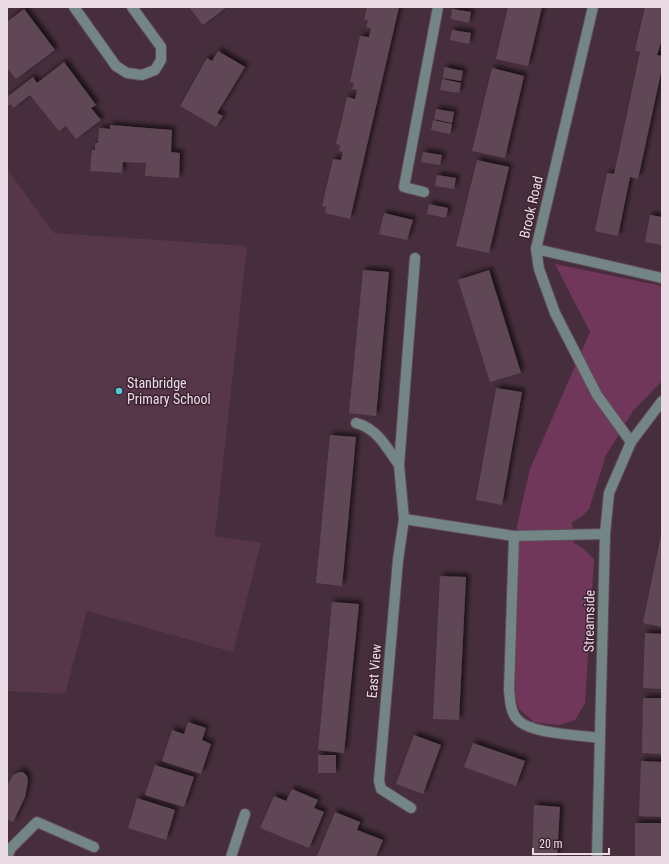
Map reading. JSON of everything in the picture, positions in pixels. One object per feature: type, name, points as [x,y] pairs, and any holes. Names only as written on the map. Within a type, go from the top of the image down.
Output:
[{"type":"street","points":[[74,7],[116,66],[127,74],[142,75],[156,70],[161,60],[161,47],[132,7]]},
{"type":"street","points":[[424,192],[404,187],[438,7]]},
{"type":"street","name":"Brook Road","points":[[593,7],[536,249],[539,269],[555,313],[597,395],[631,442]]},
{"type":"street","points":[[536,249],[662,278]]},
{"type":"street","name":"East View","points":[[411,808],[381,789],[379,781],[398,560],[404,519],[399,465],[415,258]]},
{"type":"street","name":"Streamside","points":[[597,857],[605,534],[608,493],[631,442],[662,401]]},
{"type":"street","points":[[356,423],[374,430],[399,465]]},
{"type":"street","points":[[404,519],[514,536],[605,534]]},
{"type":"street","points":[[514,536],[509,690],[511,707],[516,719],[529,727],[600,738]]},
{"type":"street","points":[[231,857],[245,814]]},
{"type":"street","points":[[7,857],[10,848],[37,822],[94,847]]},
{"type":"shaded area","name":"Stanbridge Primary School","points":[[7,169],[54,233],[247,246],[215,536],[261,543],[233,652],[87,611],[65,694],[7,691]]},
{"type":"shaded area","points":[[555,264],[662,286],[662,381],[633,411],[606,455],[589,509],[581,517],[572,522],[574,543],[581,547],[594,559],[585,703],[575,720],[559,725],[534,722],[519,709],[508,673],[517,526],[530,469],[590,332]]},
{"type":"building","points":[[189,7],[227,7],[203,25]]},
{"type":"building","points":[[367,7],[399,7],[350,219],[325,213],[326,207],[322,206],[333,159],[341,160],[343,152],[339,151],[340,145],[336,144],[347,97],[355,99],[357,90],[352,89],[354,83],[350,82],[360,36],[369,37],[371,28],[366,27],[368,20],[364,20]]},
{"type":"building","points":[[508,7],[542,7],[528,66],[496,59]]},
{"type":"building","points":[[645,7],[662,7],[662,39],[657,55],[662,56],[662,68],[638,179],[630,177],[618,236],[595,231],[607,173],[614,174],[640,52],[635,50]]},
{"type":"building","points":[[24,9],[55,50],[16,79],[7,68],[7,22]]},
{"type":"building","points":[[452,9],[471,12],[469,23],[451,19]]},
{"type":"building","points":[[452,30],[471,33],[469,44],[450,40]]},
{"type":"building","points":[[218,51],[245,67],[217,113],[223,116],[216,127],[180,106],[207,58],[212,61]]},
{"type":"building","points":[[64,62],[96,105],[91,108],[101,120],[76,139],[66,126],[59,131],[30,95],[13,108],[11,104],[7,107],[7,97],[33,77],[37,83]]},
{"type":"building","points":[[444,67],[463,71],[461,81],[443,78]]},
{"type":"building","points":[[492,68],[524,76],[505,158],[472,151]]},
{"type":"building","points":[[442,79],[461,83],[459,93],[440,90]]},
{"type":"building","points":[[436,109],[454,112],[452,123],[434,119]]},
{"type":"building","points":[[433,120],[452,124],[450,134],[431,130]]},
{"type":"building","points":[[110,125],[172,130],[171,152],[180,153],[179,178],[145,176],[146,163],[123,162],[122,173],[90,171],[92,150],[95,150],[95,143],[98,143],[99,128],[110,129]]},
{"type":"building","points":[[423,152],[442,155],[440,165],[421,162]]},
{"type":"building","points":[[477,160],[509,167],[489,253],[456,246]]},
{"type":"building","points":[[437,175],[456,178],[454,189],[435,186]]},
{"type":"building","points":[[429,204],[448,208],[446,218],[427,214]]},
{"type":"building","points":[[384,213],[413,220],[407,240],[379,234]]},
{"type":"building","points":[[650,215],[662,217],[662,245],[645,242]]},
{"type":"building","points":[[363,270],[389,272],[376,416],[349,413]]},
{"type":"building","points":[[489,270],[521,373],[490,382],[458,280]]},
{"type":"building","points":[[496,388],[522,392],[502,505],[476,500]]},
{"type":"building","points":[[330,435],[356,437],[342,586],[316,583]]},
{"type":"building","points":[[662,535],[662,627],[643,623]]},
{"type":"building","points":[[440,576],[466,577],[459,720],[433,719]]},
{"type":"building","points":[[332,602],[359,604],[344,753],[318,750]]},
{"type":"building","points":[[645,633],[662,634],[662,689],[643,688]]},
{"type":"building","points":[[643,698],[662,698],[662,754],[642,753]]},
{"type":"building","points":[[188,722],[206,728],[202,740],[211,744],[201,774],[162,761],[172,730],[184,734]]},
{"type":"building","points":[[414,735],[441,745],[423,794],[396,784]]},
{"type":"building","points":[[473,743],[525,761],[516,786],[464,767]]},
{"type":"building","points":[[318,755],[336,755],[336,773],[318,773]]},
{"type":"building","points":[[641,761],[662,762],[662,817],[639,816]]},
{"type":"building","points":[[155,765],[194,777],[184,807],[145,795]]},
{"type":"building","points":[[23,772],[27,776],[28,781],[25,797],[13,822],[7,819],[7,784],[13,775]]},
{"type":"building","points":[[292,789],[318,800],[314,808],[324,812],[309,848],[260,828],[274,796],[286,801]]},
{"type":"building","points":[[137,798],[175,810],[166,840],[128,828]]},
{"type":"building","points":[[534,805],[560,807],[557,857],[532,857]]},
{"type":"building","points":[[335,812],[360,822],[357,830],[383,840],[376,857],[317,856]]},
{"type":"building","points":[[635,823],[661,823],[661,857],[635,857]]},
{"type":"place","name":"Stanbridge Primary School","points":[[119,391]]}]
